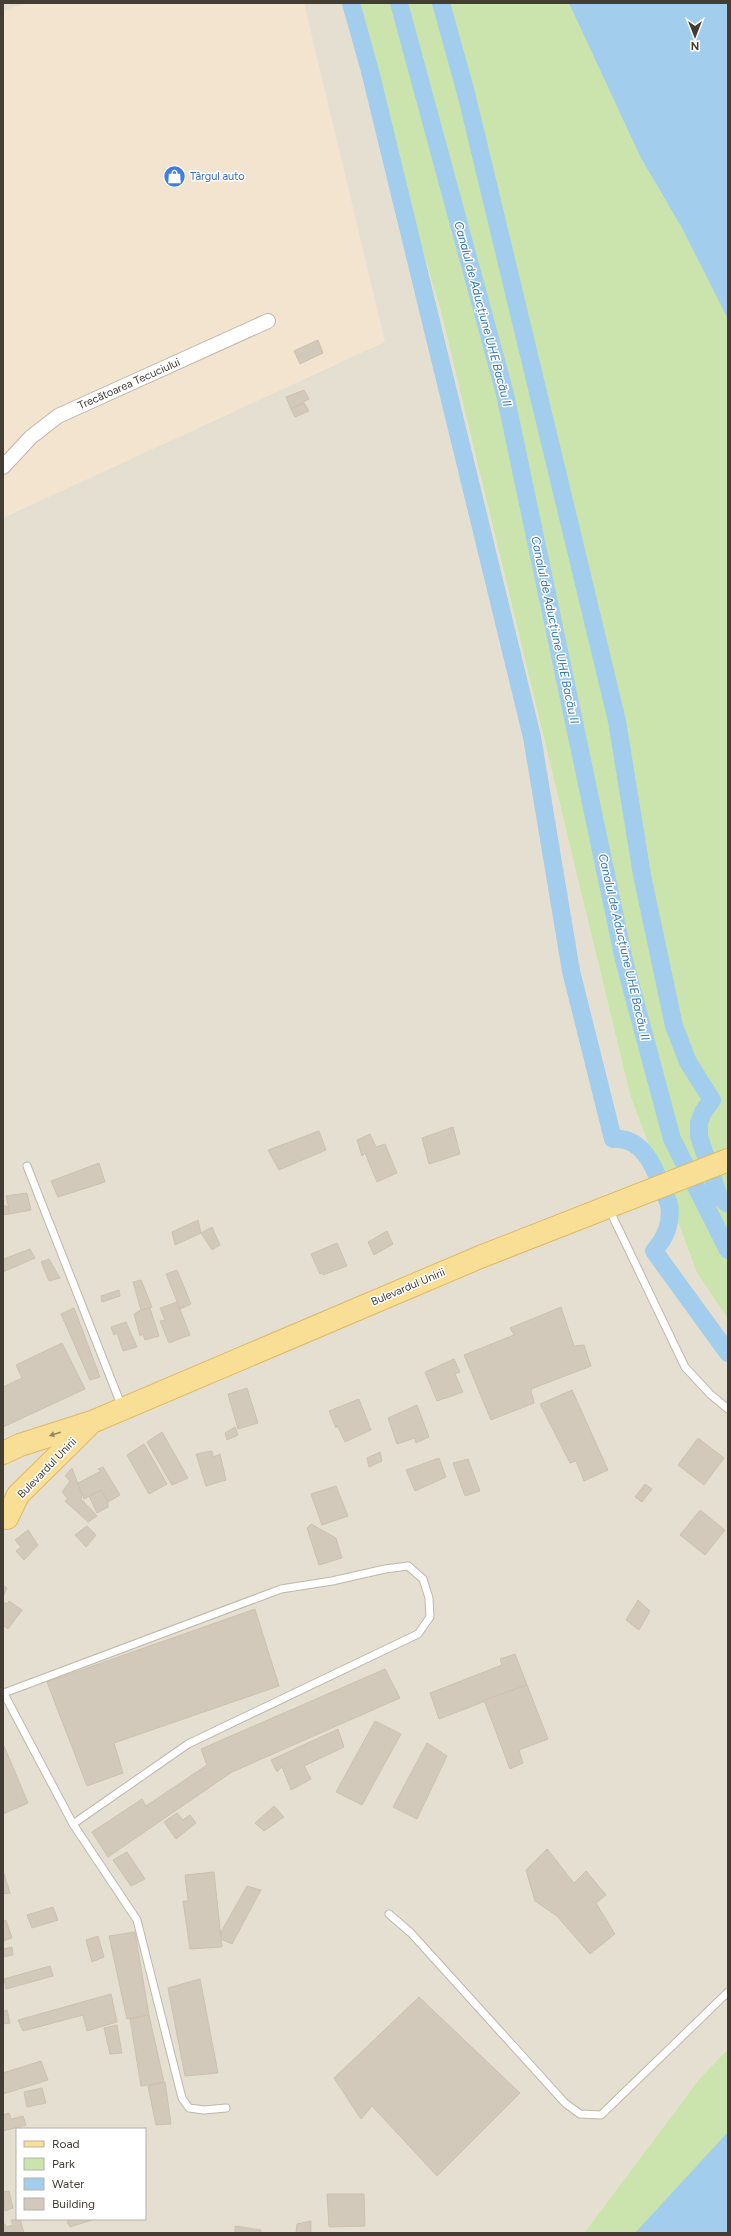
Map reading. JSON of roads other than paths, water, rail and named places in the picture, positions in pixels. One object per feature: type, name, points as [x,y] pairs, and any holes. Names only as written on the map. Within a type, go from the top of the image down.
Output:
[{"type":"main road","name":"Bulevardul Unirii","points":[[3,1453],[20,1445],[92,1422],[480,1257],[728,1160]]},
{"type":"main road","name":"Bulevardul Unirii","points":[[4,1518],[18,1495],[92,1422]]},
{"type":"street","name":"Trecătoarea Tecuciului","points":[[3,467],[31,437],[58,416],[268,321]]},
{"type":"lane","points":[[27,1166],[123,1409]]},
{"type":"lane","points":[[608,1207],[685,1367],[710,1394],[728,1409]]},
{"type":"lane","points":[[73,1824],[188,1744],[418,1634],[430,1617],[429,1598],[423,1579],[408,1566],[385,1569],[332,1581],[281,1589],[4,1693],[73,1824],[138,1920],[182,2098],[189,2108],[204,2110],[226,2108]]},
{"type":"lane","points":[[389,1914],[411,1933],[566,2103],[580,2114],[601,2115],[728,1992]]},
{"type":"water","points":[[569,3],[728,3],[728,319],[682,228],[641,158]]},
{"type":"water","points":[[728,2132],[728,2233],[635,2233]]},
{"type":"waterway","points":[[351,3],[370,71],[532,737],[571,971],[613,1139],[625,1140],[635,1144],[650,1161],[656,1172],[669,1204],[670,1217],[665,1235],[654,1251],[728,1353]]},
{"type":"waterway","name":"Canalul de Aducțiune UHE Bacău II","points":[[399,3],[505,394],[624,960],[672,1139],[728,1250]]},
{"type":"waterway","points":[[441,3],[466,93],[617,721],[642,875],[674,1026],[688,1062],[712,1100],[703,1112],[699,1123],[699,1136],[719,1197],[728,1204]]},
{"type":"place","name":"Târgul auto","points":[[174,176]]}]
